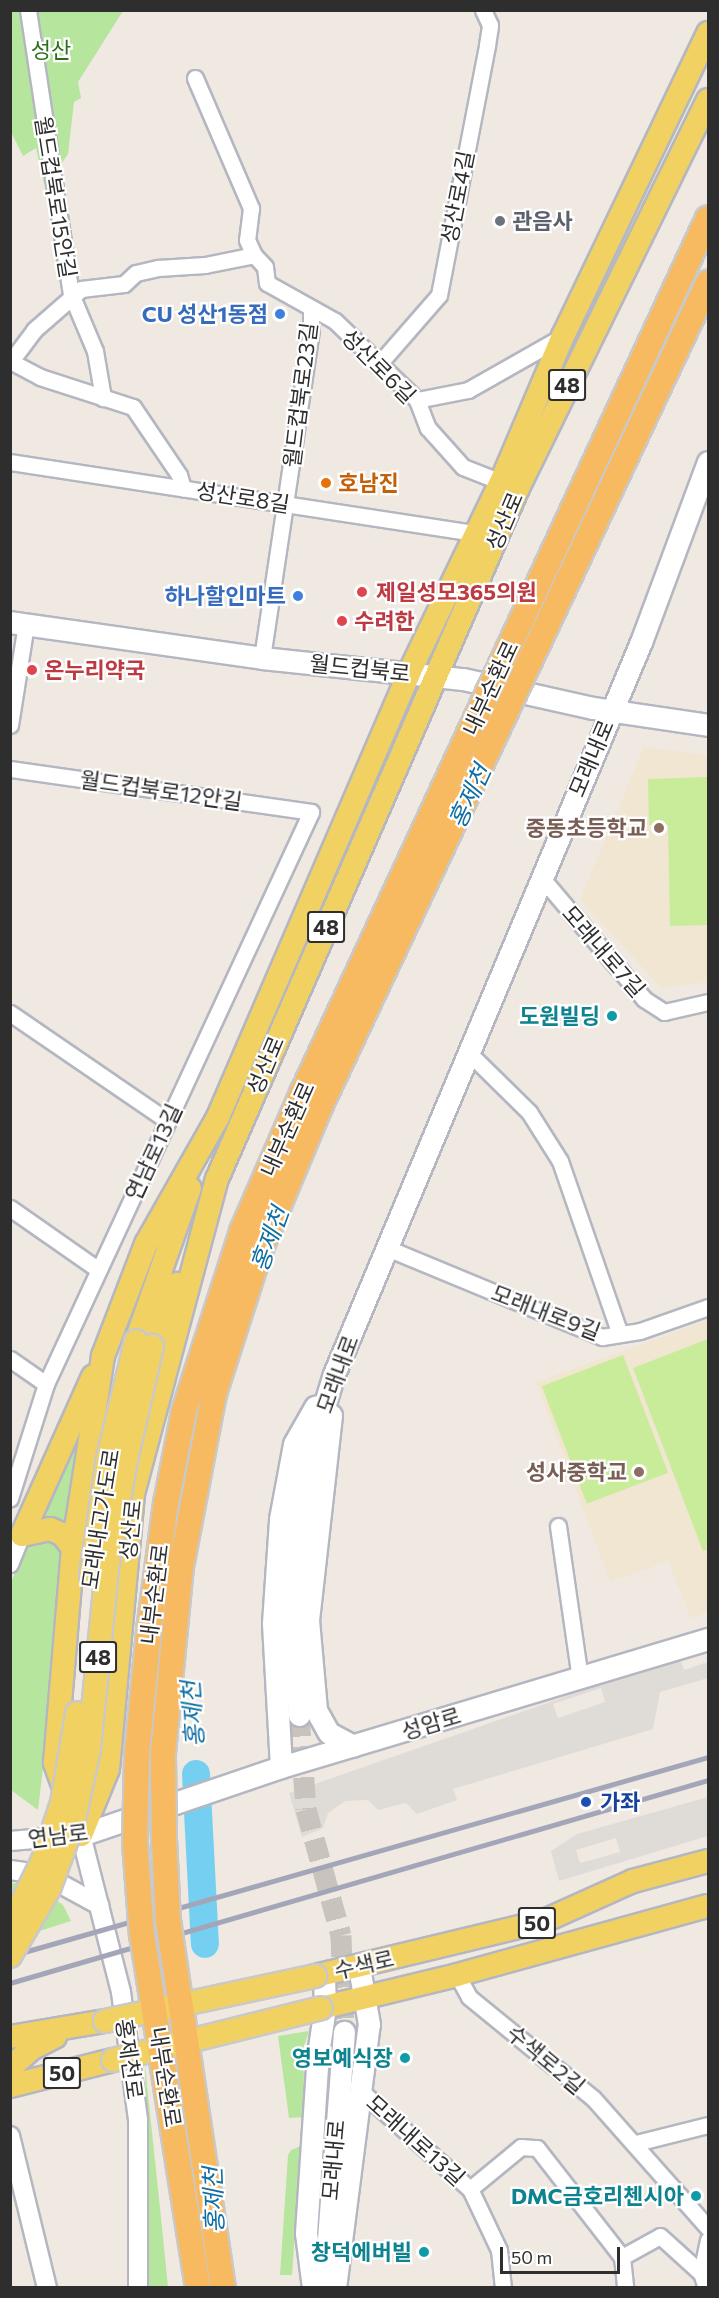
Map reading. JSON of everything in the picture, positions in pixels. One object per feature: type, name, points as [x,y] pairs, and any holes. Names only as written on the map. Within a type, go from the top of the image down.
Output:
[{"type":"highway","name":"내부순환로","points":[[198,2288],[142,1936],[135,1843],[137,1753],[149,1630],[166,1503],[184,1411],[242,1231],[303,1090],[708,218]]},
{"type":"highway","name":"내부순환로","points":[[223,2288],[168,1921],[163,1753],[181,1567],[213,1394],[261,1248],[320,1107],[708,283]]},
{"type":"main road","name":"성산로","points":[[81,1835],[55,1763],[73,1548],[103,1356],[146,1244],[218,1117],[409,673],[501,482],[563,336],[708,33]]},
{"type":"main road","name":"성산로","points":[[81,1835],[108,1769],[112,1744],[133,1494],[217,1179],[518,488],[708,100]]},
{"type":"main road","name":"모래내로","points":[[299,1715],[291,1621],[299,1522],[311,1449],[334,1374],[541,877],[602,709],[641,642],[708,462]]},
{"type":"main road","name":"월드컵북로","points":[[18,623],[261,658],[436,675],[602,709],[708,724]]},
{"type":"main road","name":"모래내고가도로","points":[[10,1927],[43,1860],[62,1803],[75,1733],[91,1569],[106,1469],[218,1117]]},
{"type":"main road","name":"모래내고가도로","points":[[10,1956],[49,1889],[73,1824],[89,1749],[107,1568],[144,1344],[217,1179]]},
{"type":"main road","points":[[22,1535],[58,1447],[103,1356]]},
{"type":"main road","points":[[334,1374],[308,1620],[316,1710],[329,1733],[353,1746]]},
{"type":"main road","points":[[272,1770],[273,1623],[280,1519],[294,1444],[334,1374]]},
{"type":"main road","points":[[22,1535],[50,1529],[62,1534],[73,1548]]},
{"type":"main road","name":"성암로","points":[[272,1770],[708,1639]]},
{"type":"main road","points":[[55,1763],[66,1772],[90,1773],[112,1744]]},
{"type":"main road","name":"연남로","points":[[81,1835],[272,1770]]},
{"type":"main road","name":"수색로","points":[[10,2037],[70,2030],[360,1967],[470,1936],[544,1921],[633,1881],[708,1861]]},
{"type":"main road","name":"수색로","points":[[10,2086],[323,2007],[365,1999],[708,1906]]},
{"type":"main road","points":[[335,2288],[369,2024],[360,1967]]},
{"type":"main road","points":[[313,2288],[306,2233],[323,2007],[319,1975]]},
{"type":"main road","points":[[10,2068],[31,2049],[70,2030]]},
{"type":"main road","name":"모래내로","points":[[325,2288],[344,2032]]},
{"type":"main road","points":[[318,2054],[330,2040],[345,2036],[358,2042],[364,2055]]},
{"type":"street","name":"월드컵북로15안길","points":[[11,361],[34,330],[71,294],[28,10]]},
{"type":"street","name":"성산로4길","points":[[378,365],[439,295],[487,45],[489,25],[483,10]]},
{"type":"street","name":"성산로6길","points":[[195,78],[251,208],[247,240],[254,255],[265,267],[267,283],[335,321],[378,365],[417,400],[429,428],[463,467],[501,482]]},
{"type":"street","points":[[103,398],[95,351],[71,294],[81,289],[124,284],[136,273],[158,268],[205,266],[254,255]]},
{"type":"street","name":"월드컵북로23길","points":[[261,658],[311,330],[310,309]]},
{"type":"street","points":[[417,400],[447,397],[468,390],[563,336]]},
{"type":"street","points":[[11,361],[40,377],[133,407],[180,475],[183,488]]},
{"type":"street","name":"성산로8길","points":[[10,462],[476,532]]},
{"type":"street","points":[[10,725],[18,623]]},
{"type":"street","name":"월드컵북로12안길","points":[[10,768],[311,812]]},
{"type":"street","name":"연남로13길","points":[[10,1498],[46,1384],[311,812]]},
{"type":"street","name":"모래내로7길","points":[[541,877],[644,999],[664,1012],[708,1002]]},
{"type":"street","points":[[10,1013],[168,1121]]},
{"type":"street","points":[[468,1052],[529,1112],[560,1161],[620,1334]]},
{"type":"street","points":[[10,1208],[99,1270]]},
{"type":"street","name":"모래내로9길","points":[[387,1248],[602,1337],[620,1334],[708,1307]]},
{"type":"street","points":[[10,1359],[46,1384]]},
{"type":"street","points":[[558,1526],[580,1678]]},
{"type":"street","points":[[10,1564],[22,1535]]},
{"type":"street","name":"연남로","points":[[10,1841],[30,1836],[81,1835]]},
{"type":"street","name":"홍제천로","points":[[81,1835],[121,1992],[138,2120],[138,2288]]},
{"type":"street","points":[[10,1870],[44,1875],[99,1905]]},
{"type":"street","name":"수색로2길","points":[[457,1975],[469,1997],[593,2098],[636,2143],[708,2228]]},
{"type":"street","name":"모래내로13길","points":[[361,2091],[470,2189],[499,2250],[503,2288]]},
{"type":"street","points":[[636,2143],[708,2125]]},
{"type":"street","points":[[10,2136],[16,2181],[47,2288]]},
{"type":"street","name":"모래내로13길","points":[[470,2189],[521,2147],[537,2148],[622,2257]]},
{"type":"street","points":[[625,2288],[622,2257],[660,2236],[704,2280]]},
{"type":"street","points":[[704,2280],[708,2240]]},
{"type":"shaded area","name":"중동초등학교","points":[[644,747],[708,755],[708,982],[662,988],[580,900]]},
{"type":"shaded area","name":"성사중학교","points":[[708,1320],[708,1612],[691,1618],[668,1561],[610,1582],[536,1382]]},
{"type":"shaded area","points":[[708,1647],[680,1659],[684,1670],[708,1662],[708,1678],[660,1692],[653,1729],[453,1789],[457,1800],[417,1814],[406,1803],[378,1810],[368,1800],[345,1801],[328,1813],[323,1828],[302,1837],[289,1793]],"holes":[[[601,1688],[605,1702],[558,1718],[553,1704]]]},
{"type":"shaded area","points":[[708,1797],[708,1836],[559,1881],[551,1851],[577,1834]],"holes":[[[616,1838],[620,1852],[580,1863],[576,1850]]]},
{"type":"green space","name":"성산","points":[[11,11],[123,11],[78,82],[81,98],[74,102],[68,154],[45,188],[36,148],[23,156],[12,134]]},
{"type":"green space","points":[[708,777],[708,925],[670,926],[668,825],[649,825],[648,779]]},
{"type":"green space","points":[[708,1339],[708,1549],[703,1551],[633,1368]]},
{"type":"green space","points":[[623,1355],[668,1473],[587,1504],[542,1386]]},
{"type":"green space","points":[[86,1402],[70,1533],[35,1522]]},
{"type":"green space","points":[[29,1537],[69,1547],[38,1810],[11,1790],[11,1583]]},
{"type":"green space","points":[[11,1883],[34,1884],[63,1905],[71,1921],[11,1940]]},
{"type":"green space","points":[[309,2031],[303,2049],[305,2117],[289,2118],[278,2036]]},
{"type":"green space","points":[[145,2066],[160,2208],[168,2287],[148,2287]]},
{"type":"green space","points":[[301,2146],[292,2275],[280,2275],[288,2155],[291,2150]]},
{"type":"pier","points":[[708,194],[708,332],[662,430],[656,426],[301,1192],[248,1335],[209,1484],[189,1618],[181,1769],[185,1889],[205,1883],[211,1936],[188,1942],[192,1977],[215,1972],[225,2059],[205,2064],[240,2288],[183,2288],[141,1804],[184,1411],[220,1295],[472,681]]},
{"type":"waterway","name":"홍제천","points":[[196,1774],[205,1944]]},
{"type":"tunnel","points":[[299,1715],[306,1809],[341,1935],[344,2032]]},
{"type":"railway","points":[[10,1956],[708,1757]]},
{"type":"railway","points":[[10,1983],[708,1780]]},
{"type":"place","name":"관음사","points":[[500,221]]},
{"type":"place","name":"CU 성산1동점","points":[[280,314]]},
{"type":"place","name":"호남진","points":[[326,483]]},
{"type":"place","name":"제일성모365의원","points":[[362,592]]},
{"type":"place","name":"하나할인마트","points":[[298,596]]},
{"type":"place","name":"수려한","points":[[342,621]]},
{"type":"place","name":"온누리약국","points":[[32,670]]},
{"type":"place","name":"중동초등학교","points":[[659,828]]},
{"type":"place","name":"도원빌딩","points":[[612,1016]]},
{"type":"place","name":"성사중학교","points":[[639,1472]]},
{"type":"place","name":"가좌","points":[[586,1802]]},
{"type":"place","name":"영보예식장","points":[[405,2058]]},
{"type":"place","name":"DMC금호리첸시아","points":[[696,2196]]},
{"type":"place","name":"창덕에버빌","points":[[424,2252]]}]
